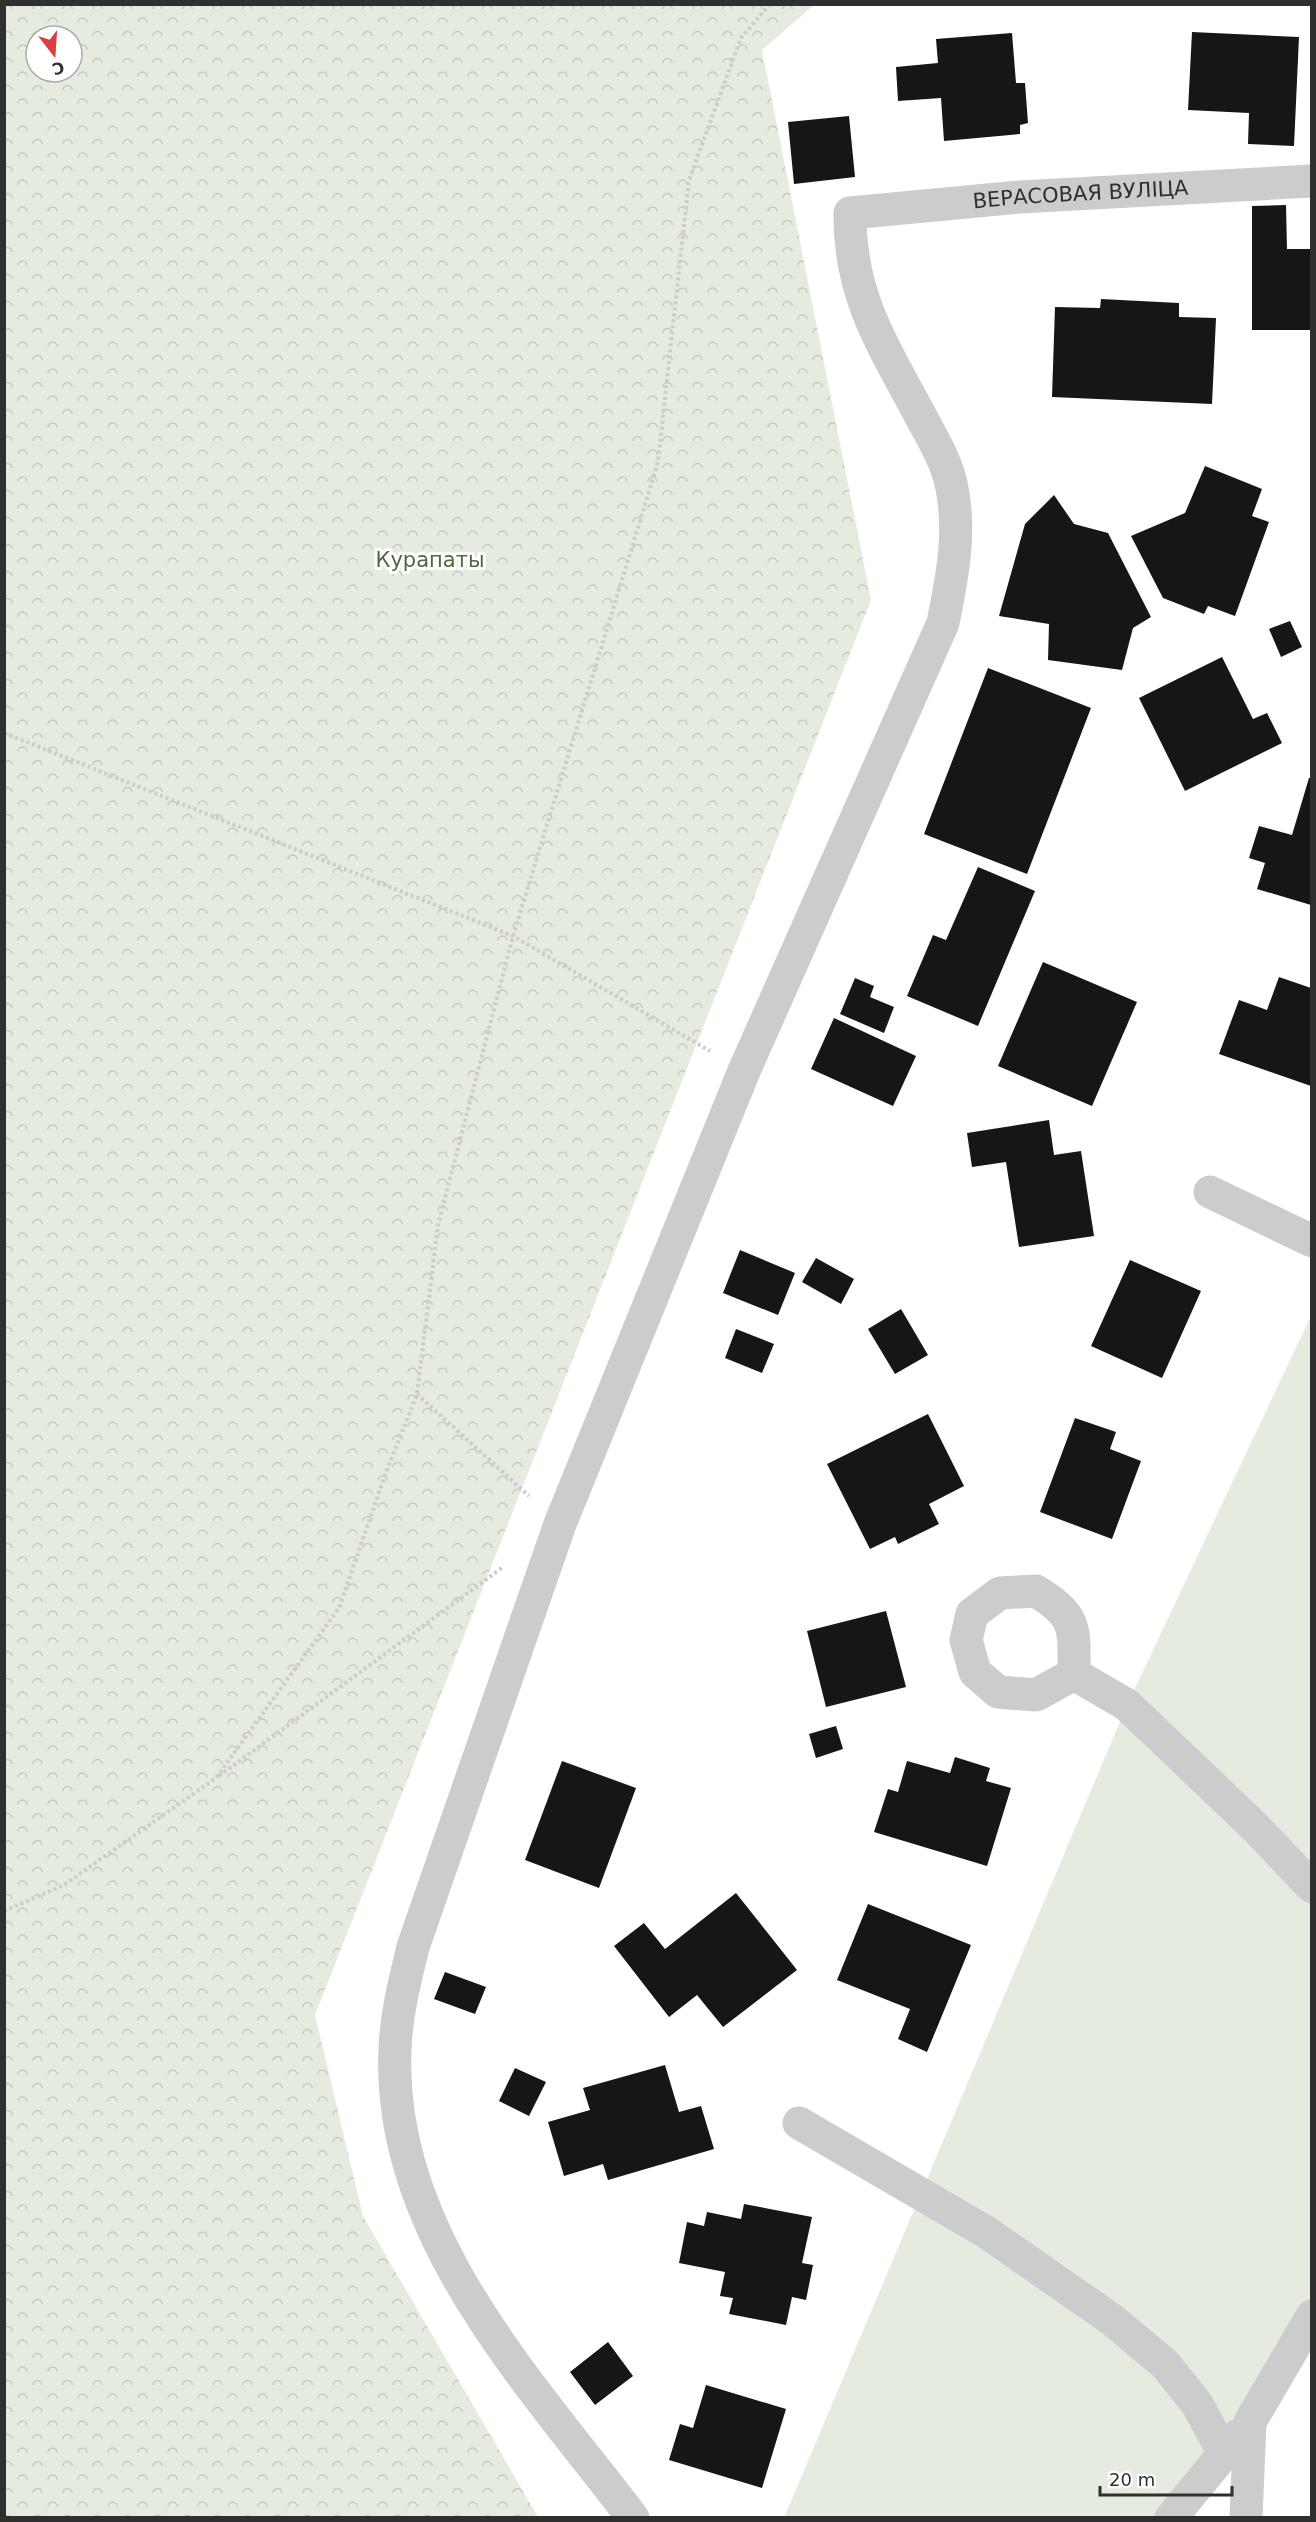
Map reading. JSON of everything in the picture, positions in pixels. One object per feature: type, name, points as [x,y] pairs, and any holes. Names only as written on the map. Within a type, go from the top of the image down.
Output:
[{"type":"street","name":"ВЕРАСОВАЯ ВУЛІЦА","points":[[744,1071],[943,623],[952,577],[957,529],[952,486],[940,453],[871,324],[857,282],[850,244],[850,213],[1020,197],[1311,181]]},
{"type":"street","points":[[633,2517],[473,2305],[420,2199],[407,2158],[397,2103],[395,2050],[399,2004],[413,1947],[560,1524],[744,1071]]},
{"type":"street","points":[[1210,1192],[1311,1241]]},
{"type":"street","points":[[1074,1674],[1127,1705],[1255,1827],[1311,1887]]},
{"type":"street","points":[[799,2123],[986,2232],[1111,2319],[1165,2364],[1197,2404],[1223,2452]]},
{"type":"street","points":[[1171,2517],[1250,2422],[1311,2316]]},
{"type":"street","points":[[1246,2517],[1250,2422]]},
{"type":"path","points":[[216,1778],[339,1608],[385,1475],[417,1394],[438,1225],[513,936],[658,462],[689,180],[741,38],[770,4]]},
{"type":"path","points":[[4,733],[513,936],[744,1071]]},
{"type":"path","points":[[417,1394],[560,1524]]},
{"type":"path","points":[[4,1911],[64,1884],[216,1778],[512,1560]]},
{"type":"green space","name":"Курапаты","points":[[5,4],[814,5],[762,50],[871,600],[315,2015],[363,2216],[538,2517],[5,2517]]},
{"type":"green space","points":[[1311,1316],[1311,2316],[1171,2517],[784,2518],[1127,1705]]},
{"type":"building","points":[[1192,32],[1299,37],[1294,146],[1248,144],[1249,113],[1188,110]]},
{"type":"building","points":[[1012,33],[1016,83],[1025,83],[1028,123],[1020,125],[1020,134],[944,141],[941,98],[898,101],[896,67],[938,63],[936,39]]},
{"type":"building","points":[[849,116],[855,177],[794,184],[788,122]]},
{"type":"building","points":[[1286,205],[1287,249],[1311,249],[1311,330],[1252,330],[1252,206]]},
{"type":"building","points":[[1101,299],[1179,303],[1179,317],[1216,318],[1212,404],[1052,397],[1055,307],[1100,308]]},
{"type":"building","points":[[1205,466],[1262,489],[1252,516],[1269,522],[1235,616],[1208,606],[1204,614],[1163,598],[1131,536],[1185,513]]},
{"type":"building","points":[[1054,495],[1074,524],[1108,533],[1151,617],[1133,628],[1122,670],[1048,660],[1049,624],[999,616],[1025,524]]},
{"type":"building","points":[[1290,621],[1302,647],[1281,657],[1269,629]]},
{"type":"building","points":[[1222,657],[1253,719],[1267,713],[1282,743],[1185,791],[1139,698]]},
{"type":"building","points":[[988,668],[1091,708],[1027,874],[924,834]]},
{"type":"building","points":[[1309,778],[1311,778],[1311,905],[1257,889],[1265,863],[1249,858],[1259,826],[1292,835]]},
{"type":"building","points":[[978,867],[1035,891],[978,1026],[907,996],[933,935],[946,940]]},
{"type":"building","points":[[1043,962],[1137,1002],[1092,1106],[998,1066]]},
{"type":"building","points":[[1279,977],[1311,988],[1311,1086],[1219,1054],[1239,1000],[1267,1010]]},
{"type":"building","points":[[855,978],[874,986],[870,997],[894,1007],[884,1033],[840,1014]]},
{"type":"building","points":[[834,1018],[916,1056],[893,1106],[811,1069]]},
{"type":"building","points":[[1049,1120],[1054,1155],[1081,1151],[1094,1236],[1019,1247],[1006,1162],[972,1167],[967,1133]]},
{"type":"building","points":[[740,1250],[795,1273],[778,1315],[723,1293]]},
{"type":"building","points":[[816,1258],[854,1279],[841,1304],[802,1282]]},
{"type":"building","points":[[1130,1260],[1201,1291],[1162,1378],[1091,1346]]},
{"type":"building","points":[[901,1309],[928,1355],[895,1374],[868,1329]]},
{"type":"building","points":[[736,1329],[774,1344],[762,1373],[725,1358]]},
{"type":"building","points":[[928,1414],[964,1486],[929,1504],[939,1524],[898,1544],[895,1537],[870,1549],[827,1464]]},
{"type":"building","points":[[1075,1418],[1116,1432],[1110,1449],[1141,1461],[1112,1539],[1040,1512]]},
{"type":"building","points":[[886,1611],[906,1687],[826,1707],[807,1631]]},
{"type":"building","points":[[836,1726],[843,1749],[816,1758],[809,1734]]},
{"type":"building","points":[[955,1757],[990,1768],[986,1781],[1011,1788],[987,1866],[874,1832],[888,1789],[898,1792],[907,1761],[950,1773]]},
{"type":"building","points":[[562,1761],[636,1788],[599,1888],[525,1860]]},
{"type":"building","points":[[736,1893],[797,1970],[723,2027],[697,1995],[669,2017],[614,1946],[644,1923],[665,1949]]},
{"type":"building","points":[[868,1904],[971,1945],[927,2052],[898,2039],[910,2009],[837,1980]]},
{"type":"building","points":[[445,1972],[486,1987],[475,2014],[434,1999]]},
{"type":"building","points":[[665,2065],[679,2112],[701,2106],[714,2149],[608,2180],[603,2164],[564,2176],[548,2122],[590,2110],[583,2088]]},
{"type":"building","points":[[515,2068],[546,2082],[529,2116],[499,2101]]},
{"type":"building","points":[[744,2204],[812,2217],[802,2263],[813,2265],[806,2300],[792,2297],[786,2325],[729,2314],[733,2298],[720,2296],[725,2272],[679,2263],[687,2222],[704,2226],[707,2212],[741,2219]]},
{"type":"building","points":[[608,2342],[633,2376],[595,2405],[570,2372]]},
{"type":"building","points":[[706,2385],[786,2409],[762,2488],[669,2460],[680,2424],[693,2428]]}]
